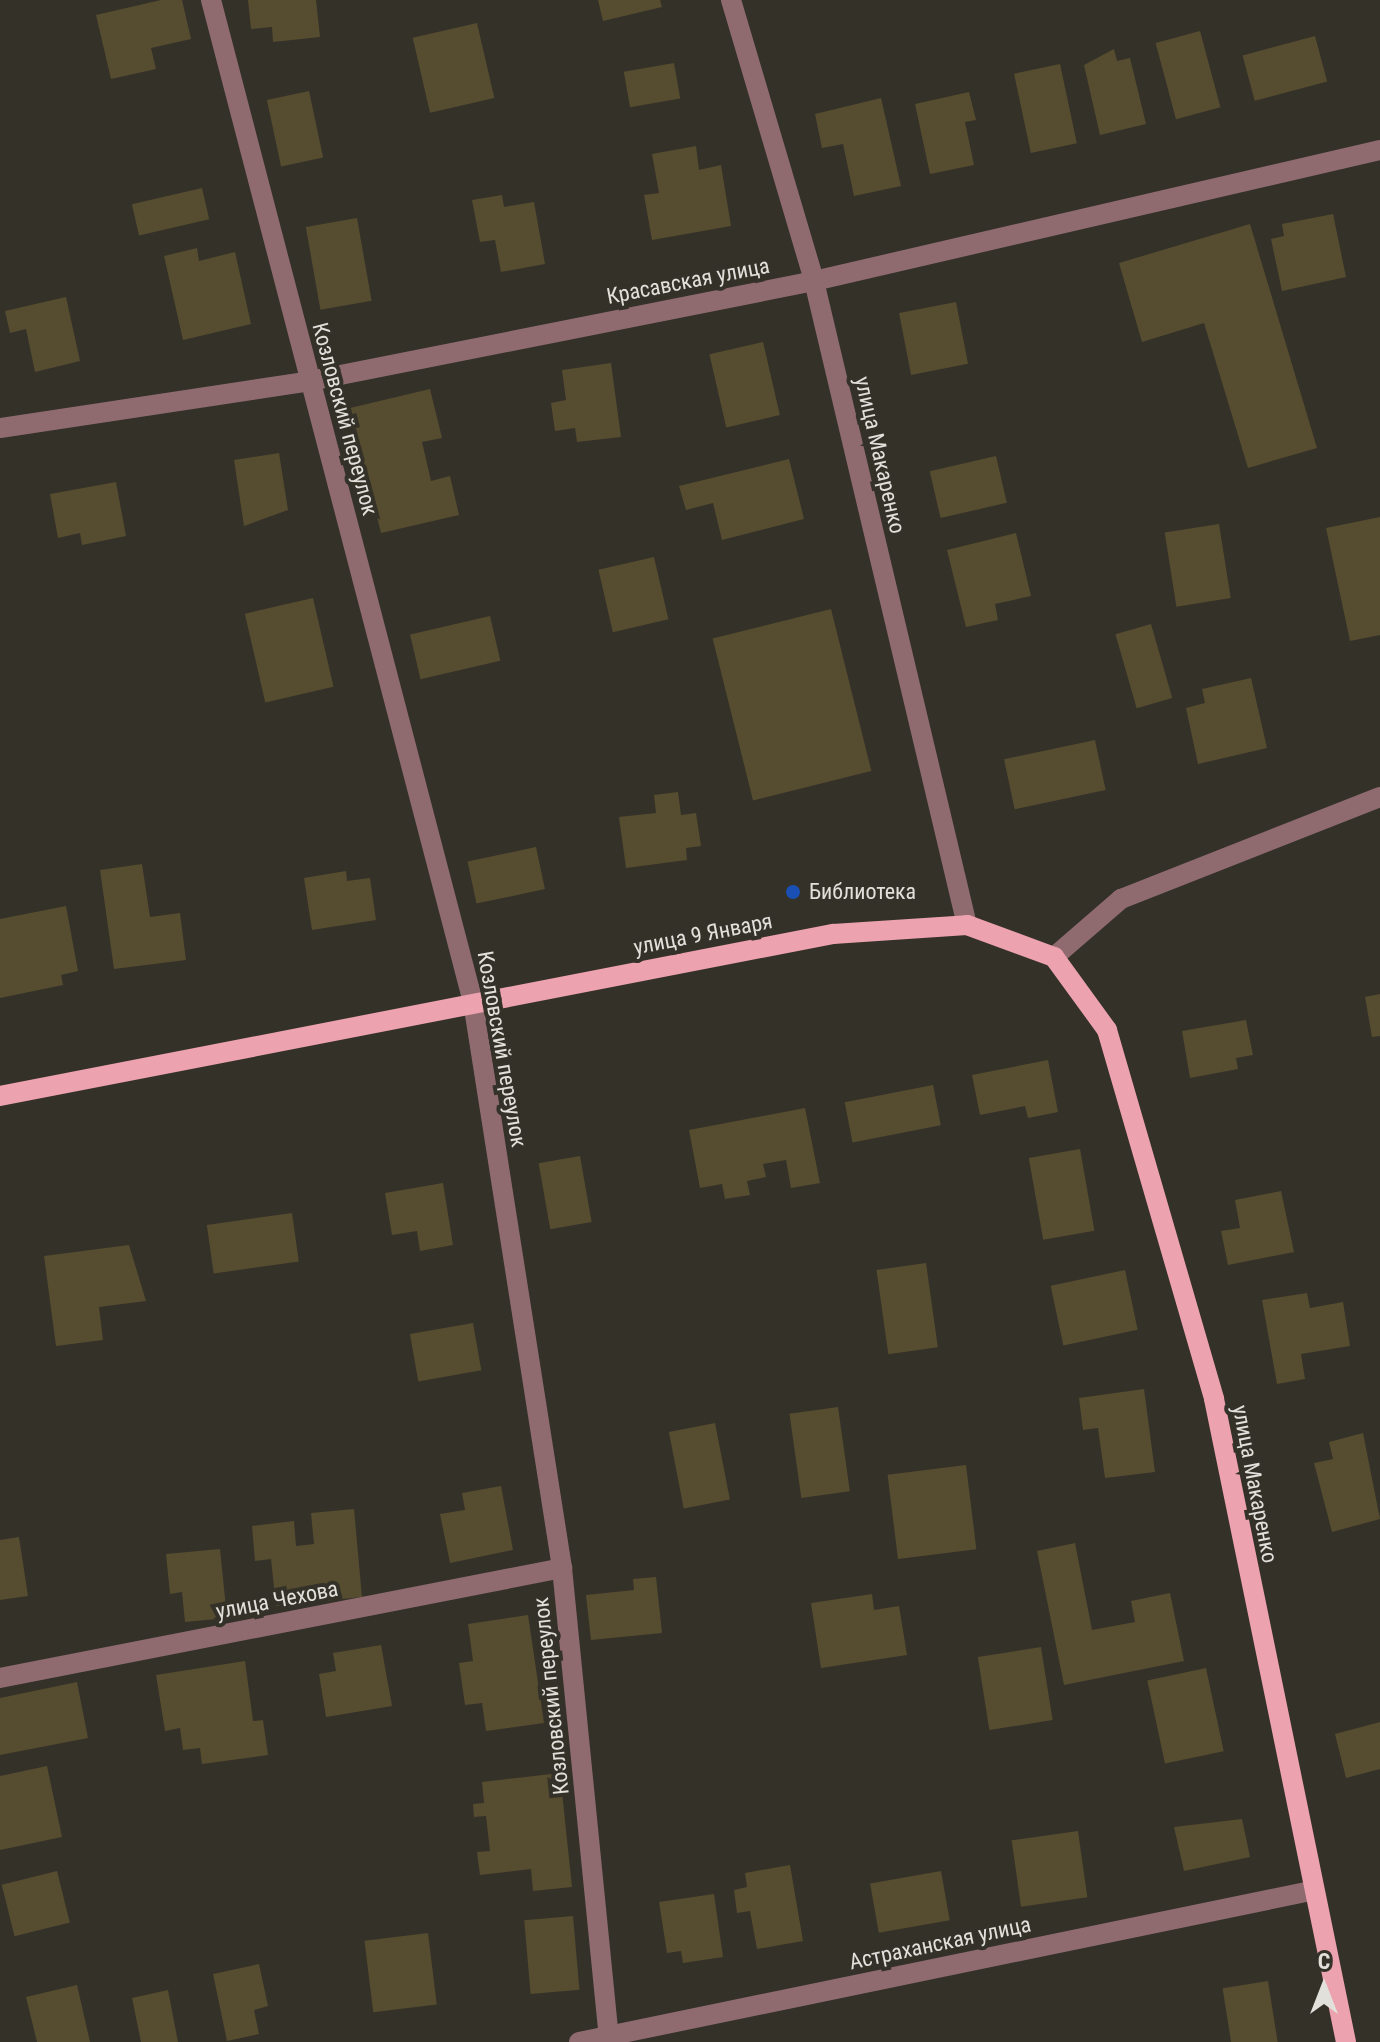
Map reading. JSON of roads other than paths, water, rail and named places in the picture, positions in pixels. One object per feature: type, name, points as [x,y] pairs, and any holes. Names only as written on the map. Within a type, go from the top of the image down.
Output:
[{"type":"main road","name":"улица 9 Января","points":[[0,1096],[833,934],[967,925],[1054,957]]},
{"type":"main road","name":"улица Макаренко","points":[[1054,957],[1107,1030],[1214,1399],[1311,1891],[1346,2042]]},
{"type":"street","name":"Козловский переулок","points":[[211,0],[473,1002],[562,1568],[609,2036]]},
{"type":"street","name":"улица Макаренко","points":[[731,0],[814,281],[967,925]]},
{"type":"street","name":"Красавская улица","points":[[0,428],[310,381],[814,281],[1380,150]]},
{"type":"street","points":[[1054,957],[1121,899],[1380,797]]},
{"type":"street","name":"улица Чехова","points":[[0,1678],[562,1568]]},
{"type":"street","name":"Астраханская улица","points":[[579,2042],[1311,1891]]},
{"type":"place","name":"Библиотека","points":[[793,892]]}]
